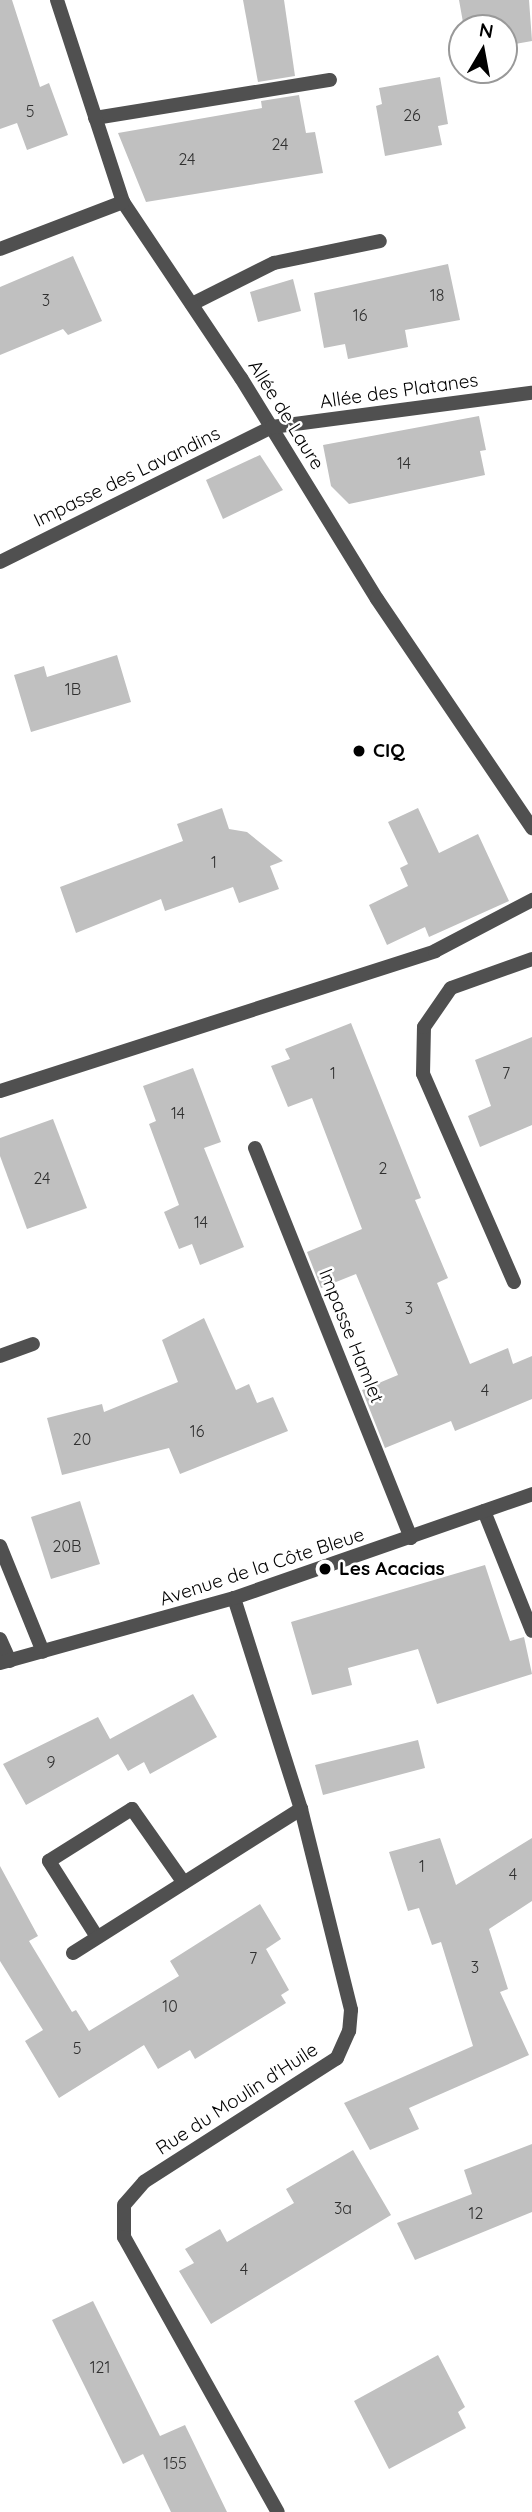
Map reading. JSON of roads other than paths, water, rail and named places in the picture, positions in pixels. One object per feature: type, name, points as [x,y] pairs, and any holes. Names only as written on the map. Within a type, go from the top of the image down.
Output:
[{"type":"street","name":"Allée de Laure","points":[[57,0],[123,202],[272,427],[377,599],[532,828]]},
{"type":"street","points":[[96,118],[330,80]]},
{"type":"street","points":[[0,249],[123,202]]},
{"type":"street","points":[[192,304],[274,263],[380,241]]},
{"type":"street","name":"Allée des Platanes","points":[[272,427],[532,393]]},
{"type":"street","name":"Impasse des Lavandins","points":[[0,562],[272,427]]},
{"type":"street","points":[[0,1091],[435,951],[532,900]]},
{"type":"street","points":[[514,1282],[423,1074],[424,1027],[451,988],[532,959]]},
{"type":"street","name":"Impasse Hamlet","points":[[255,1148],[411,1538]]},
{"type":"street","points":[[0,1356],[33,1344]]},
{"type":"street","name":"Avenue de la Côte Bleue","points":[[5,1662],[234,1598],[532,1494]]},
{"type":"street","points":[[484,1511],[532,1631]]},
{"type":"street","points":[[0,1546],[43,1652]]},
{"type":"street","name":"Rue du Moulin d'Huile","points":[[234,1598],[301,1809],[351,2010],[349,2031],[337,2058],[144,2182],[124,2205],[124,2237],[278,2512]]},
{"type":"street","points":[[0,1639],[5,1662]]},
{"type":"street","points":[[97,1937],[49,1861],[132,1809],[184,1883]]},
{"type":"street","points":[[73,1953],[301,1809]]},
{"type":"place","name":"CIQ","points":[[359,751]]},
{"type":"place","name":"Les Acacias","points":[[325,1569]]}]
